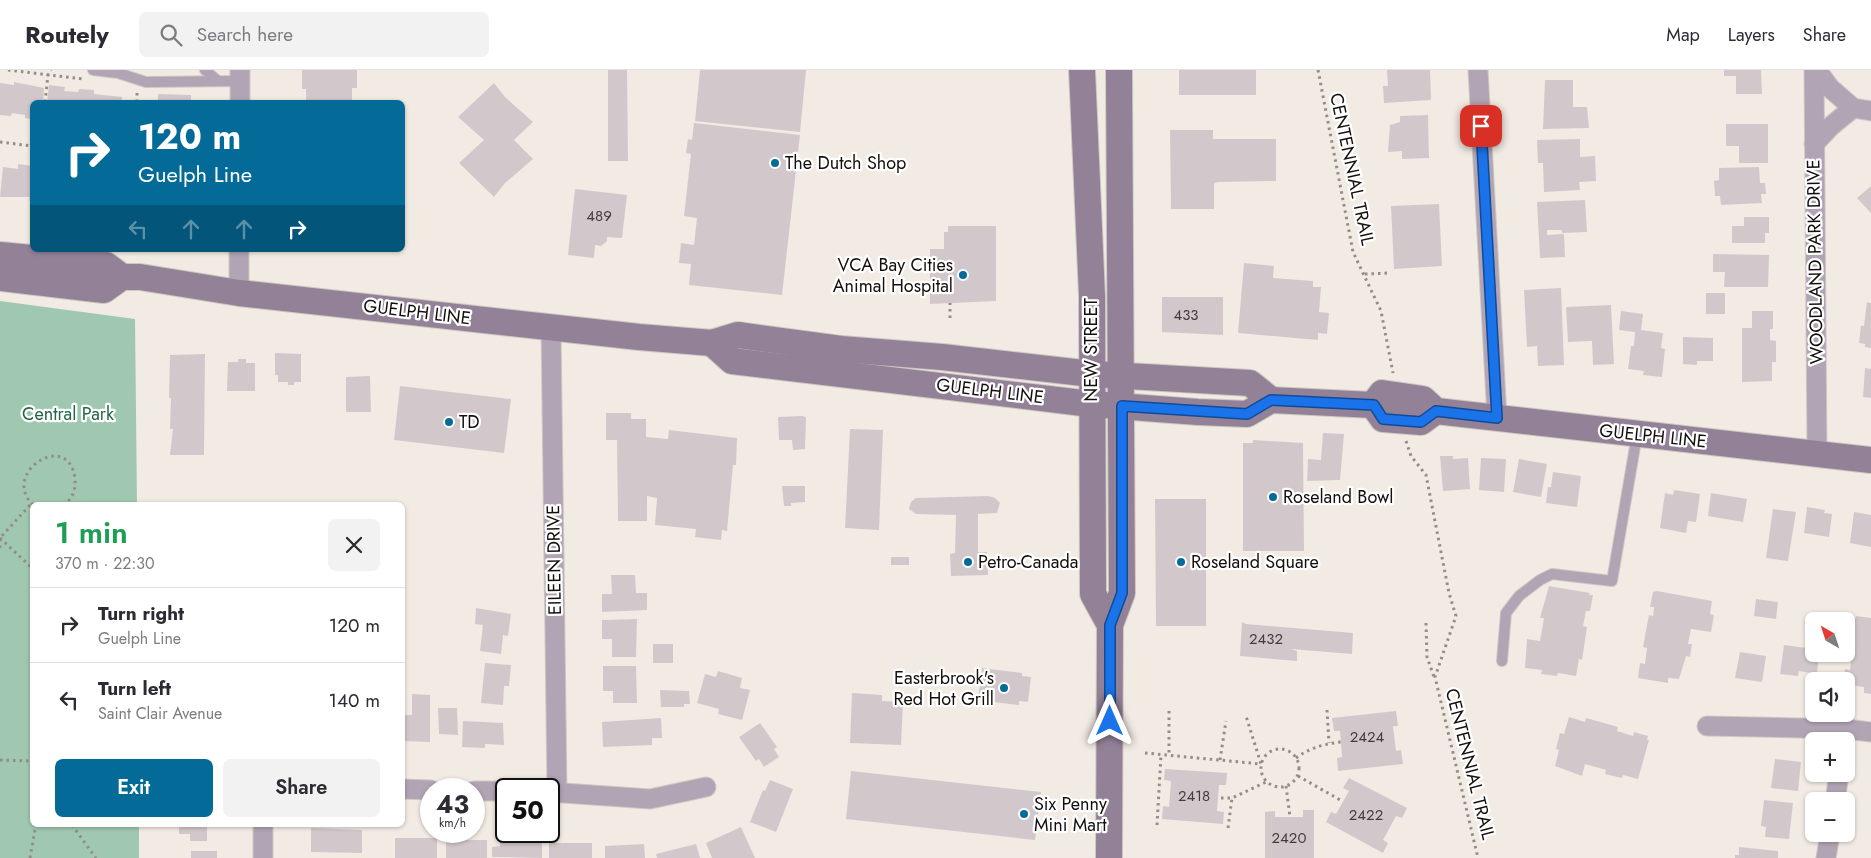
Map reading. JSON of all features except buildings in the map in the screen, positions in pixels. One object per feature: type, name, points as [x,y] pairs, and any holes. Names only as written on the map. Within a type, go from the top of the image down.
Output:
[{"type":"main road","name":"NEW STREET","points":[[1082,70],[1092,296],[1093,594],[1110,625]]},
{"type":"main road","name":"NEW STREET","points":[[1109,858],[1110,625],[1122,593],[1119,70]]},
{"type":"main road","name":"GUELPH LINE","points":[[0,255],[106,266],[122,277],[140,277],[239,293],[551,327],[712,343],[738,335],[840,349],[942,357],[1092,374],[1250,383],[1271,400]]},
{"type":"main road","points":[[0,278],[104,290],[122,277]]},
{"type":"main road","name":"GUELPH LINE","points":[[712,343],[732,361],[1091,404],[1247,414],[1271,400],[1374,405],[1383,419],[1421,422],[1436,411],[1871,460]]},
{"type":"street","points":[[1478,70],[1497,418]]},
{"type":"street","points":[[1814,144],[1831,126],[1862,110],[1830,88],[1816,70]]},
{"type":"street","name":"WOODLAND PARK DRIVE","points":[[1816,70],[1814,144],[1817,454]]},
{"type":"street","points":[[240,76],[240,100]]},
{"type":"street","points":[[239,252],[239,293]]},
{"type":"street","name":"EILEEN DRIVE","points":[[551,327],[553,778]]},
{"type":"street","points":[[1707,726],[1805,732]]},
{"type":"street","points":[[1855,734],[1871,732]]},
{"type":"street","points":[[560,793],[650,799],[706,787]]},
{"type":"street","points":[[405,790],[420,790]]},
{"type":"street","points":[[263,827],[263,858]]},
{"type":"street","points":[[1826,858],[1829,842]]},
{"type":"lane","points":[[204,70],[218,81]]},
{"type":"lane","points":[[92,75],[118,73],[146,82],[218,81],[240,76]]},
{"type":"lane","points":[[1502,661],[1506,613],[1519,596],[1540,580],[1552,574],[1612,581],[1637,434]]},
{"type":"path","points":[[8,70],[48,75],[92,75]]},
{"type":"path","points":[[46,100],[50,70]]},
{"type":"path","name":"CENTENNIAL TRAIL","points":[[1318,70],[1353,252],[1381,311],[1396,382]]},
{"type":"path","points":[[130,90],[137,95]]},
{"type":"path","points":[[0,142],[30,146]]},
{"type":"path","points":[[1365,274],[1390,272]]},
{"type":"path","points":[[950,302],[950,318]]},
{"type":"path","name":"CENTENNIAL TRAIL","points":[[1405,435],[1407,448],[1426,475],[1449,593],[1456,616],[1435,677]]},
{"type":"path","points":[[30,502],[22,490],[21,482],[25,469],[32,461],[44,456],[60,458],[67,463],[74,473],[76,485],[74,493],[66,502]]},
{"type":"path","points":[[0,548],[0,538],[30,507]]},
{"type":"path","points":[[0,538],[30,566]]},
{"type":"path","name":"CENTENNIAL TRAIL","points":[[1426,623],[1428,657],[1435,677],[1478,858]]},
{"type":"path","points":[[1327,710],[1329,743]]},
{"type":"path","points":[[1169,711],[1169,755]]},
{"type":"path","points":[[1246,716],[1261,764],[1262,777],[1266,782],[1277,787],[1286,786],[1298,776],[1299,764],[1296,758],[1286,750],[1273,750],[1267,754],[1261,764]]},
{"type":"path","points":[[1220,760],[1226,721]]},
{"type":"path","points":[[1296,758],[1305,752],[1329,743],[1341,742]]},
{"type":"path","points":[[1145,753],[1261,764]]},
{"type":"path","points":[[1157,824],[1161,755]]},
{"type":"path","points":[[0,760],[30,761]]},
{"type":"path","points":[[1298,776],[1342,801]]},
{"type":"path","points":[[1221,798],[1232,798],[1266,782]]},
{"type":"path","points":[[1286,786],[1290,817]]},
{"type":"path","points":[[1228,828],[1232,798]]},
{"type":"path","points":[[30,858],[38,827]]},
{"type":"path","points":[[73,827],[96,858]]},
{"type":"green space","name":"Central Park","points":[[0,301],[135,319],[137,502],[30,502],[30,827],[139,827],[139,858],[0,858]]},
{"type":"place","name":"The Dutch Shop","points":[[775,163]]},
{"type":"place","name":"VCA Bay Cities Animal Hospital","points":[[963,275]]},
{"type":"place","name":"TD","points":[[449,422]]},
{"type":"place","name":"Roseland Bowl","points":[[1273,497]]},
{"type":"place","name":"Petro-Canada","points":[[968,562]]},
{"type":"place","name":"Roseland Square","points":[[1181,562]]},
{"type":"place","name":"Easterbrook's Red Hot Grill","points":[[1004,688]]},
{"type":"place","name":"Six Penny Mini Mart","points":[[1024,814]]},
{"type":"route","points":[[1110,721],[1110,625],[1122,593],[1122,406],[1247,414],[1271,400],[1374,405],[1383,419],[1403,421],[1421,422],[1436,411],[1497,418],[1481,126]]}]
